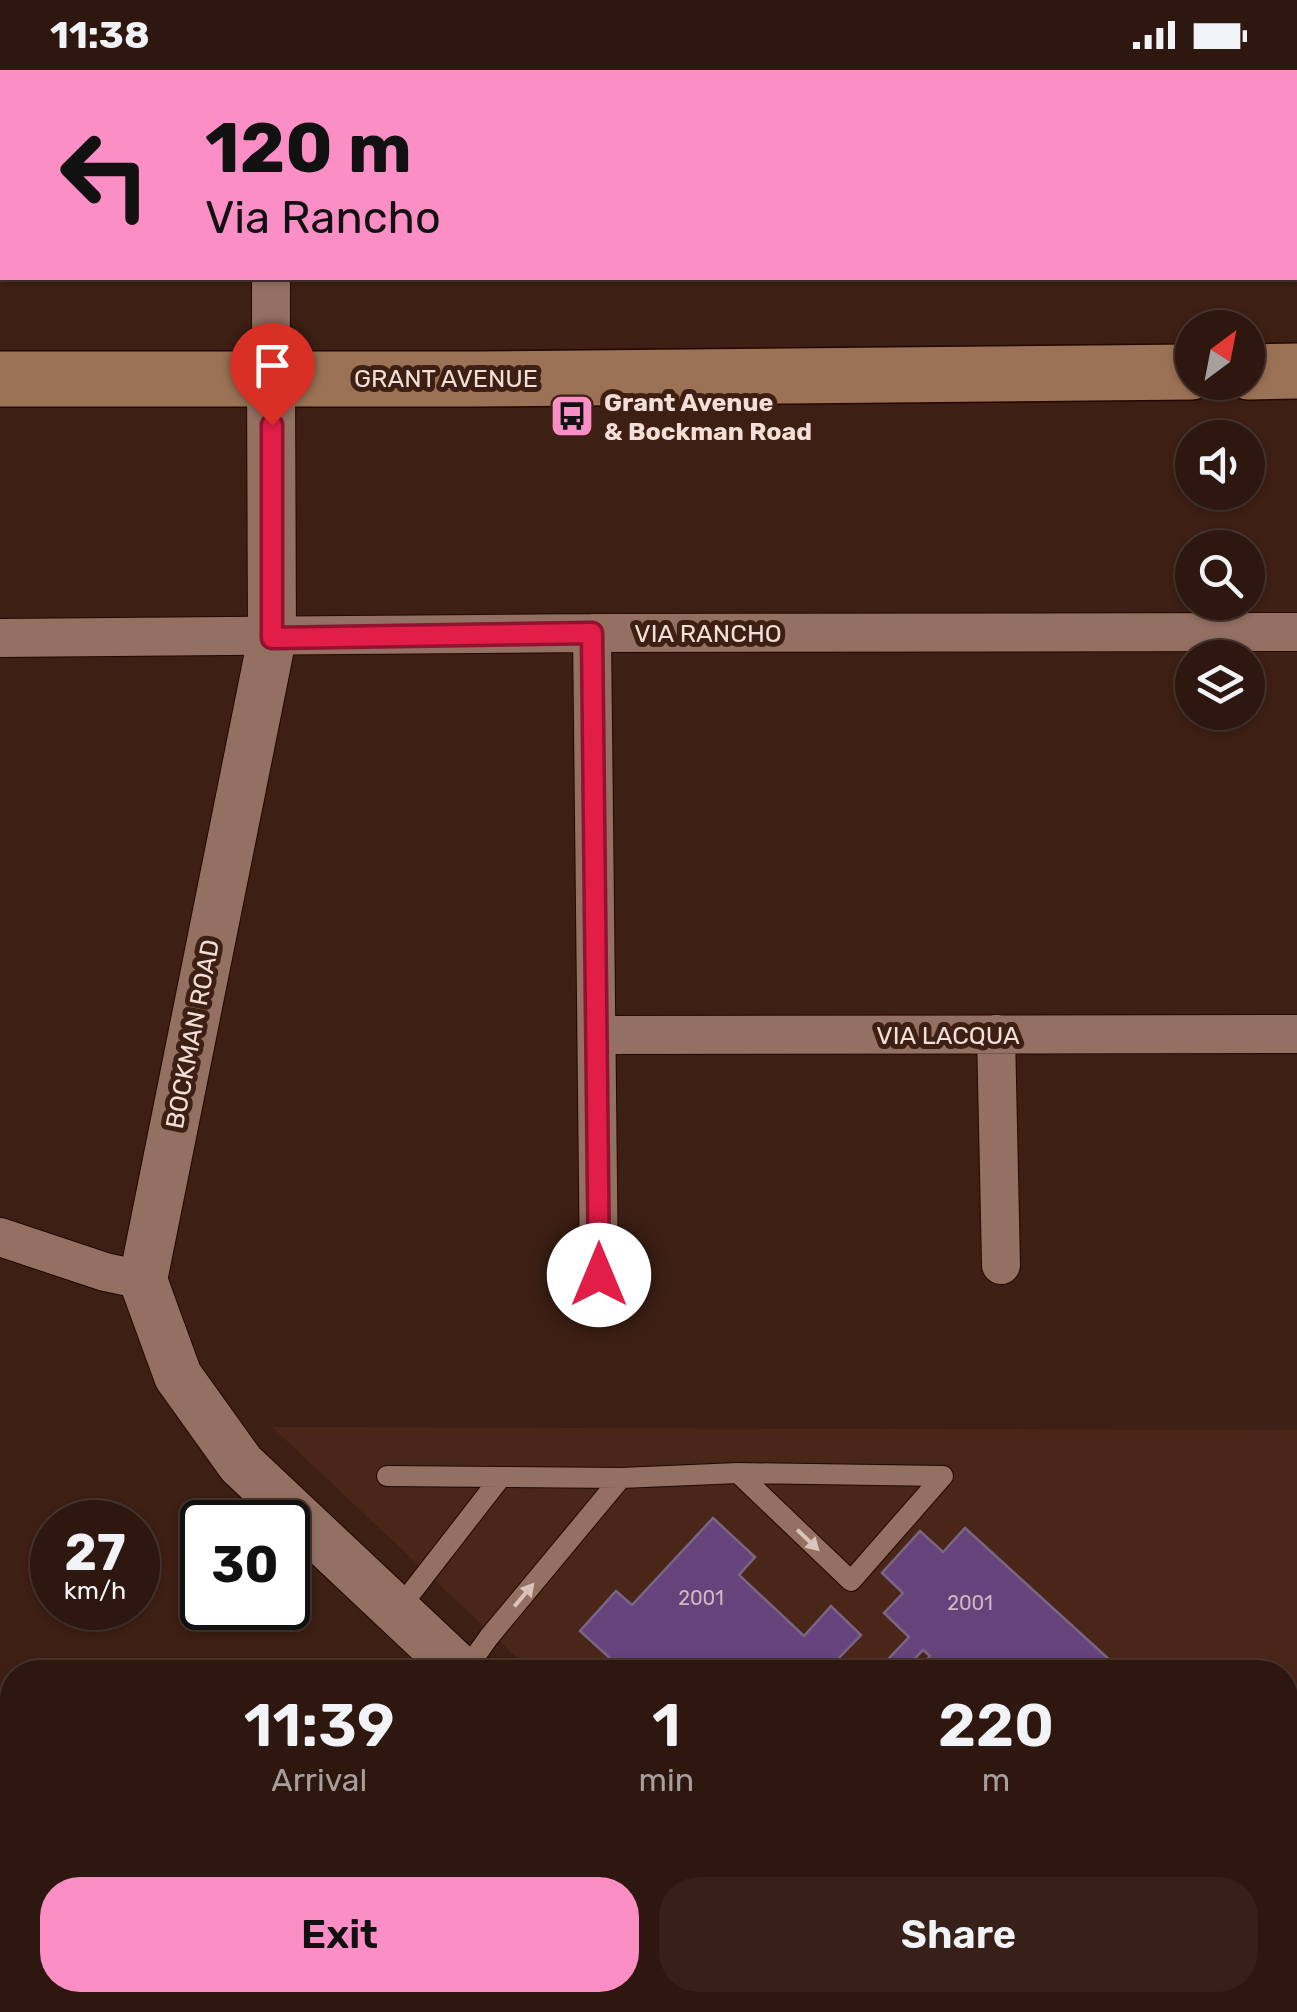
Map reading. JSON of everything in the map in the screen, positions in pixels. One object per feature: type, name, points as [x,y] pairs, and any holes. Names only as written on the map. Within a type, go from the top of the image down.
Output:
[{"type":"main road","name":"GRANT AVENUE","points":[[0,378],[1175,372]]},
{"type":"main road","points":[[1265,372],[1297,372]]},
{"type":"street","name":"BOCKMAN ROAD","points":[[144,1280],[272,638],[271,280]]},
{"type":"street","name":"VIA RANCHO","points":[[0,638],[1297,632]]},
{"type":"street","points":[[592,633],[599,1275]]},
{"type":"street","points":[[996,1034],[1001,1266]]},
{"type":"street","name":"VIA LACQUA","points":[[599,1035],[1297,1034]]},
{"type":"street","points":[[0,1237],[105,1272],[144,1280],[178,1376],[242,1464],[450,1660]]},
{"type":"lane","points":[[388,1476],[621,1478],[738,1472],[943,1476],[852,1581],[738,1472]]},
{"type":"lane","points":[[398,1611],[501,1478]]},
{"type":"lane","points":[[472,1660],[621,1478]]},
{"type":"shaded area","points":[[272,1427],[1297,1430],[1297,1660],[519,1660]]},
{"type":"building","points":[[713,1518],[755,1557],[739,1575],[804,1636],[831,1606],[861,1635],[837,1660],[612,1660],[580,1631],[616,1591],[632,1605]]},
{"type":"building","points":[[965,1528],[1110,1660],[927,1660],[930,1656],[923,1650],[913,1660],[887,1660],[909,1637],[884,1613],[903,1593],[882,1573],[920,1531],[943,1552]]},
{"type":"place","name":"Grant Avenue & Bockman Road","points":[[572,416]]},
{"type":"route","points":[[272,425],[272,638],[592,633],[599,1275]]}]
